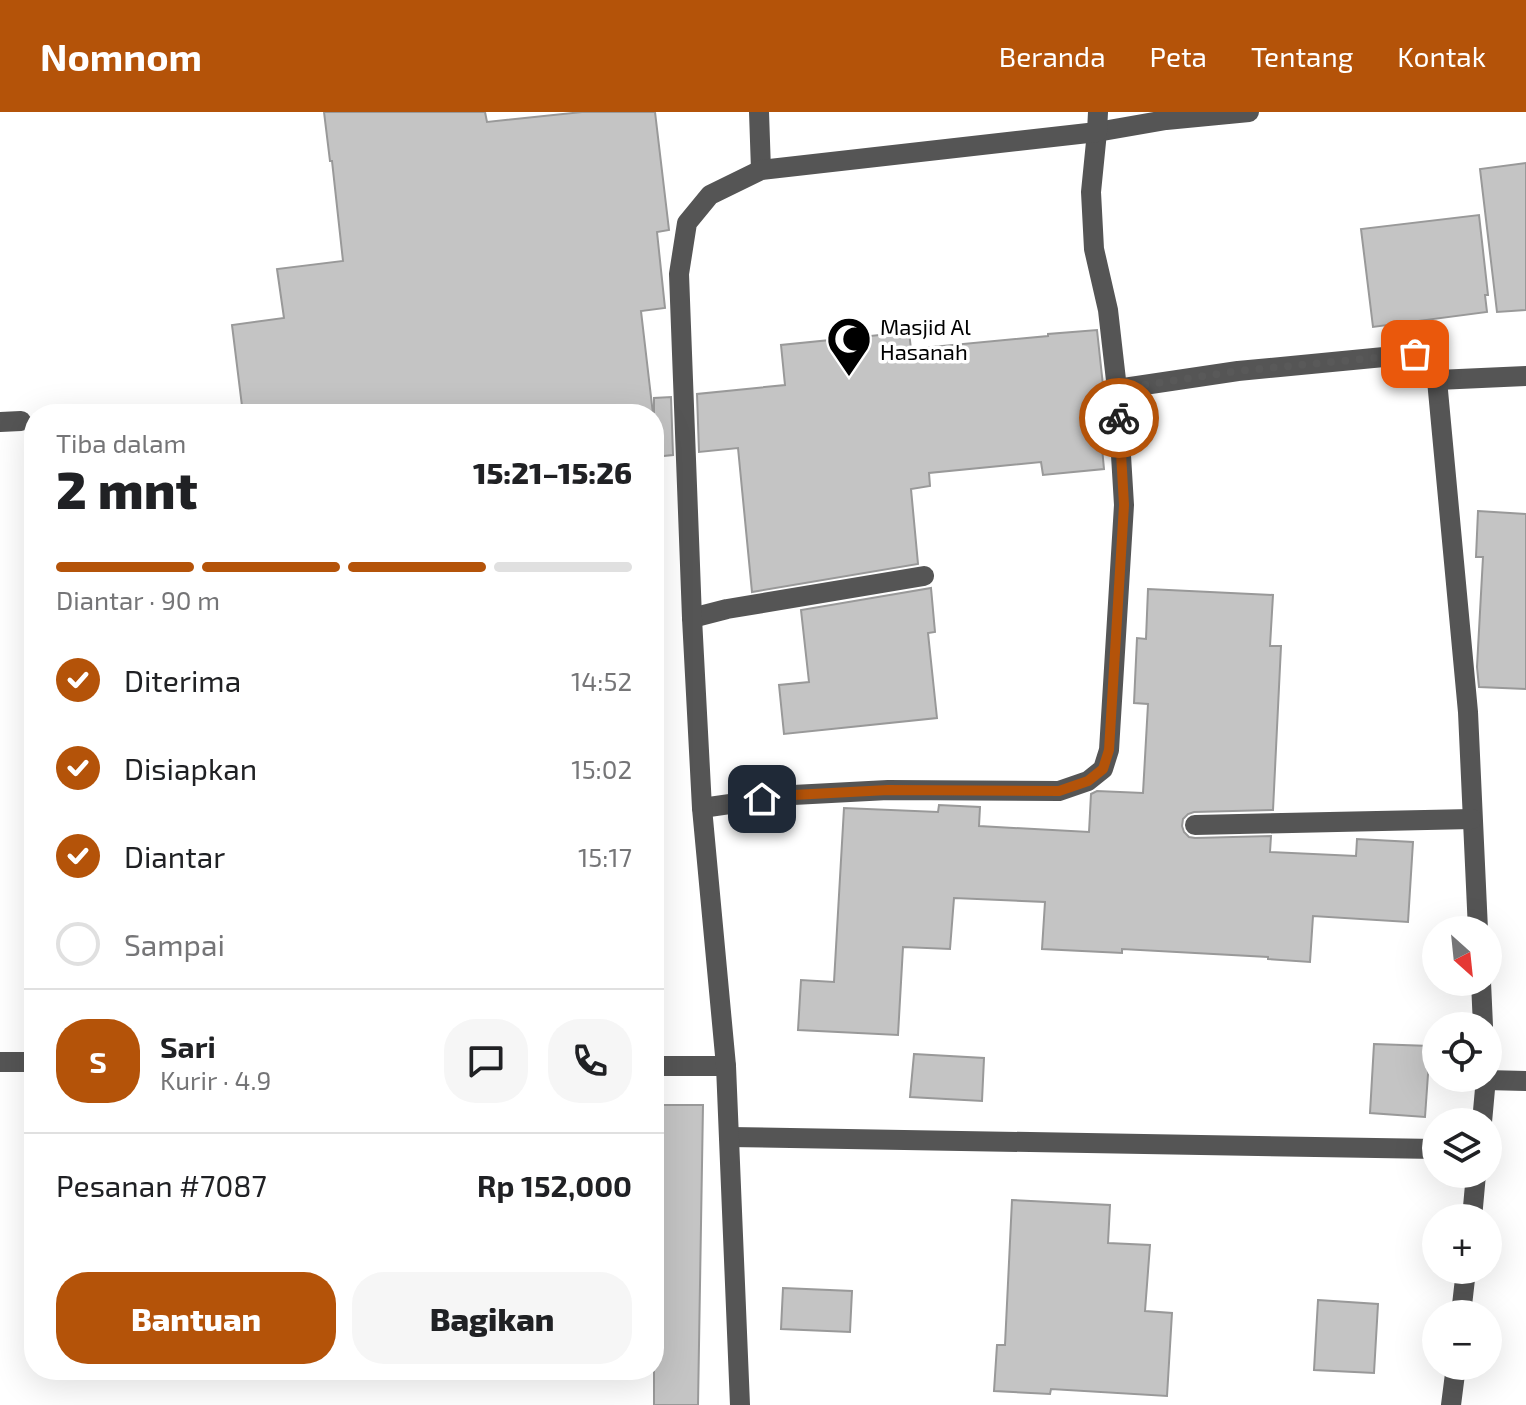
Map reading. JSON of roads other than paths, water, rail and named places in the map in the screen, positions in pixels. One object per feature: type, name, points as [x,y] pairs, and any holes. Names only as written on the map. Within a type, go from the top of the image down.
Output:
[{"type":"street","points":[[759,112],[761,170]]},
{"type":"street","points":[[740,1405],[726,1066],[702,808],[692,618],[679,274],[687,223],[710,195],[761,170],[1098,122],[1166,120],[1249,112]]},
{"type":"street","points":[[702,808],[793,795],[888,790],[1059,791],[1088,781],[1103,769],[1109,750],[1124,505],[1117,389],[1108,310],[1094,249],[1091,192],[1098,122]]},
{"type":"street","points":[[1117,389],[1238,371],[1415,354],[1432,364],[1437,380],[1468,712],[1477,916]]},
{"type":"street","points":[[1437,380],[1526,376]]},
{"type":"street","points":[[692,618],[727,609],[924,576]]},
{"type":"street","points":[[1195,825],[1472,819]]},
{"type":"street","points":[[0,1062],[24,1062]]},
{"type":"street","points":[[664,1066],[726,1066]]},
{"type":"street","points":[[1502,1080],[1526,1081]]},
{"type":"street","points":[[729,1137],[1422,1149]]},
{"type":"street","points":[[1451,1405],[1454,1380]]},
{"type":"place","name":"Masjid Al Hasanah","points":[[849,378]]}]
